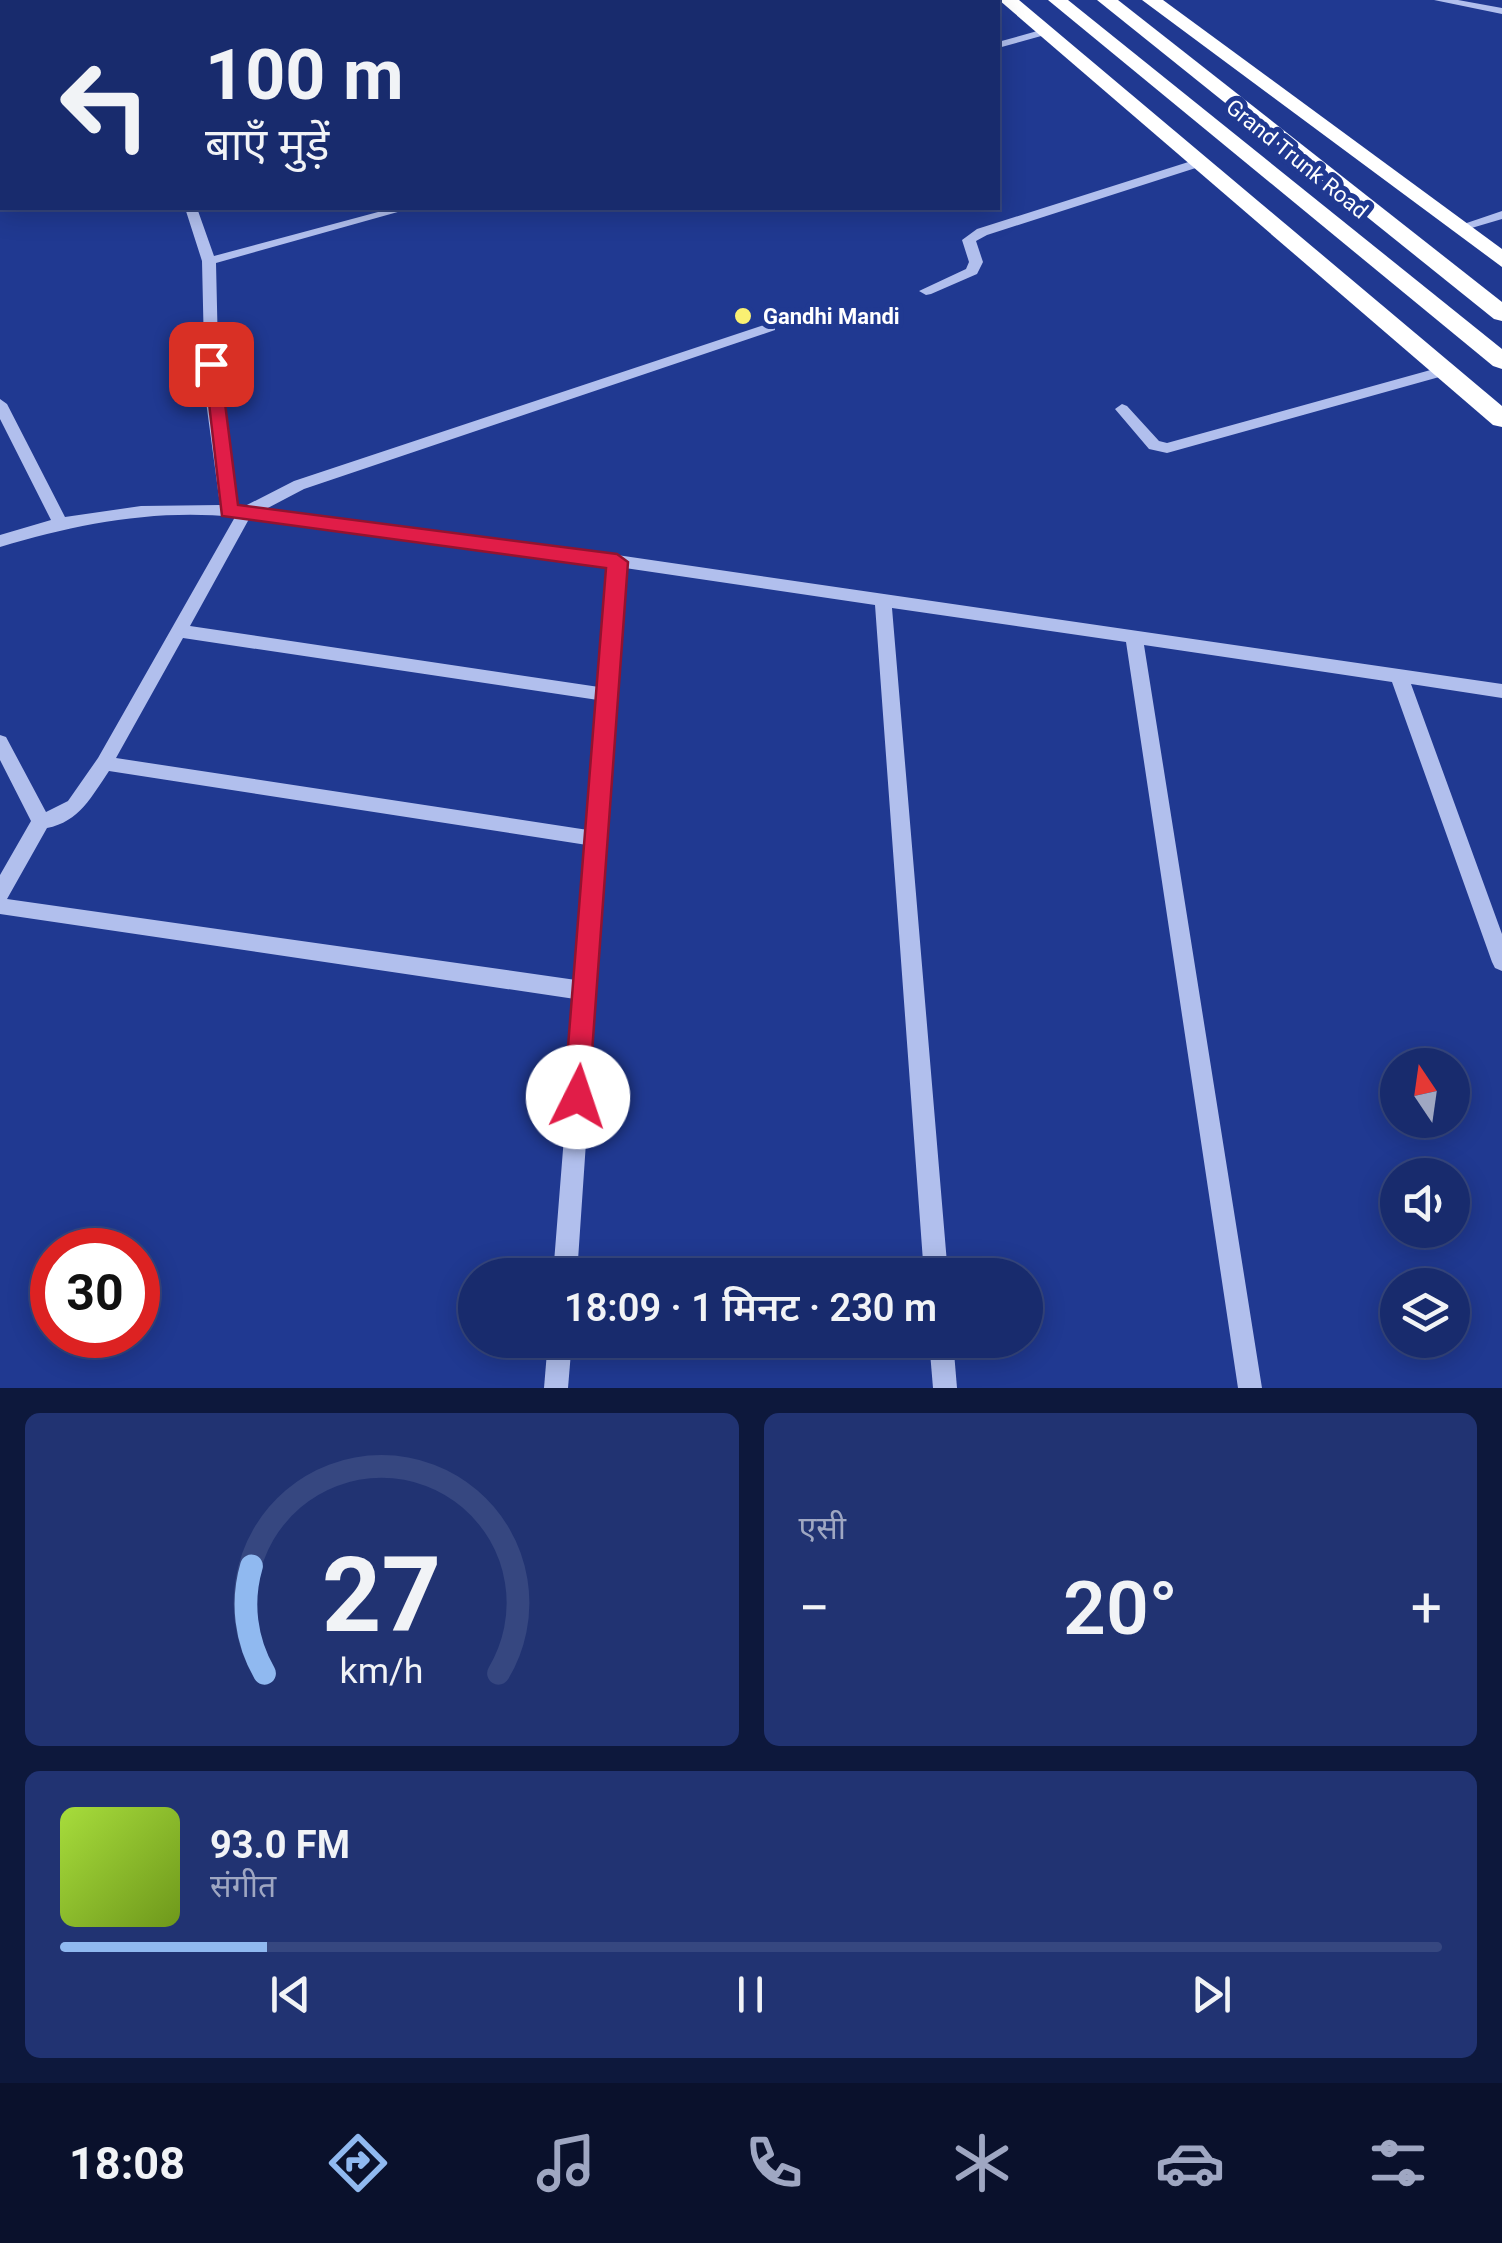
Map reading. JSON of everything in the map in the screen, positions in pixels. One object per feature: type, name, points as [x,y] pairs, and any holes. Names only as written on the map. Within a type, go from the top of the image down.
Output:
[{"type":"highway","points":[[1008,0],[1502,420]]},
{"type":"highway","name":"Grand Trunk Road","points":[[1056,0],[1502,361]]},
{"type":"highway","name":"Grand Trunk Road","points":[[1106,0],[1496,309]]},
{"type":"highway","points":[[1151,0],[1501,258]]},
{"type":"street","points":[[1438,0],[1502,11]]},
{"type":"street","points":[[1000,44],[1048,31]]},
{"type":"street","points":[[926,290],[972,271],[976,262],[969,240],[982,232],[1201,162]]},
{"type":"street","points":[[41,821],[58,818],[74,806],[104,763],[179,631],[237,512],[212,394],[209,262],[192,210]]},
{"type":"street","points":[[209,262],[399,210]]},
{"type":"street","points":[[1458,228],[1502,215]]},
{"type":"street","points":[[237,512],[299,486],[770,328]]},
{"type":"street","points":[[1122,409],[1154,445],[1167,448],[1445,370]]},
{"type":"street","points":[[0,404],[59,521]]},
{"type":"street","points":[[0,540],[59,521],[170,507],[237,512],[617,562],[1502,691]]},
{"type":"street","points":[[566,1258],[617,562]]},
{"type":"street","points":[[882,600],[935,1258]]},
{"type":"street","points":[[179,631],[607,694]]},
{"type":"street","points":[[1134,637],[1250,1388]]},
{"type":"street","points":[[1399,676],[1502,962]]},
{"type":"street","points":[[0,742],[41,821]]},
{"type":"street","points":[[104,763],[597,839]]},
{"type":"street","points":[[0,894],[41,821]]},
{"type":"street","points":[[0,906],[586,990]]},
{"type":"street","points":[[556,1388],[558,1358]]},
{"type":"street","points":[[942,1358],[944,1388]]},
{"type":"place","name":"Gandhi Mandi","points":[[743,316]]},
{"type":"route","points":[[211,364],[229,511],[617,562],[578,1097]]}]
